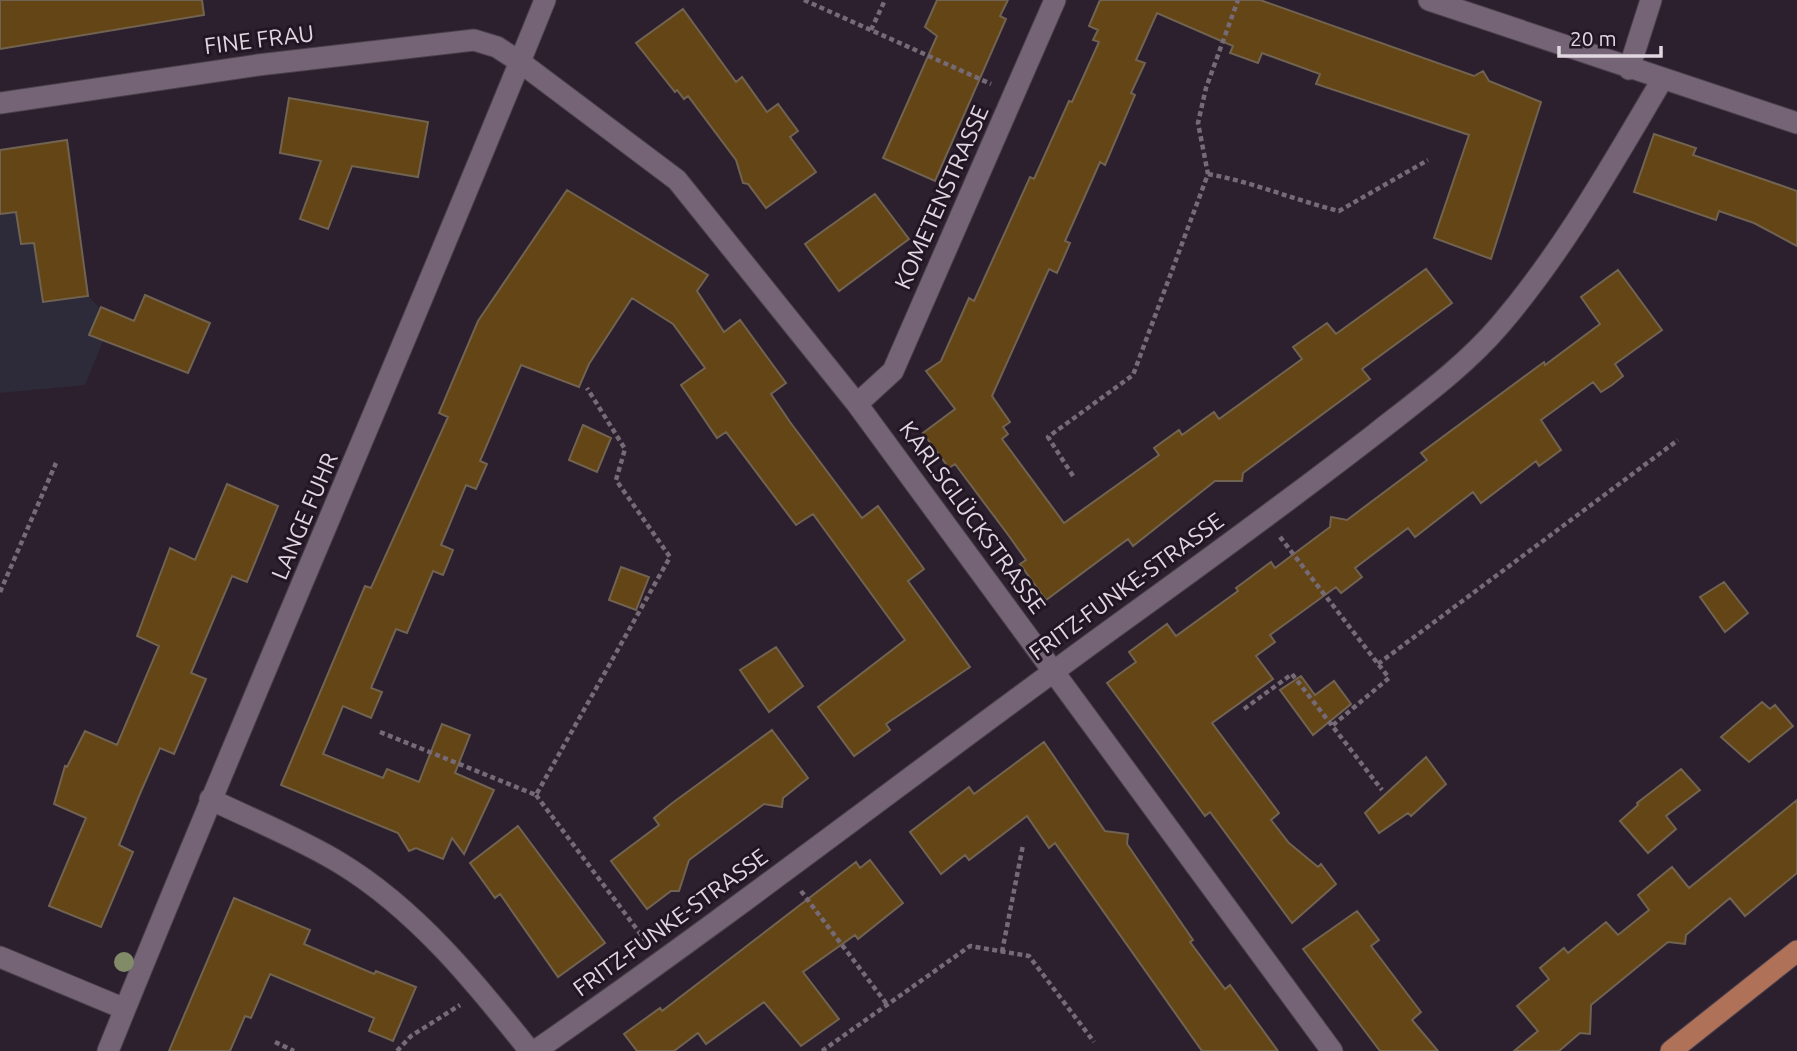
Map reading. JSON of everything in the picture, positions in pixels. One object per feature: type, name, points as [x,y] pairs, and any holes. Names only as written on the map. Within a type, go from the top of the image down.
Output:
[{"type":"main road","points":[[1671,1051],[1797,951]]},
{"type":"street","name":"LANGE FUHR","points":[[108,1051],[210,799],[364,442],[545,0]]},
{"type":"street","name":"KOMETENSTRASSE","points":[[857,404],[894,371],[1055,0]]},
{"type":"street","points":[[1429,0],[1797,123]]},
{"type":"street","points":[[1629,68],[1651,0]]},
{"type":"street","name":"FINE FRAU","points":[[0,103],[258,65],[474,40],[497,47],[520,62]]},
{"type":"street","name":"KARLSGLÜCKSTRASSE","points":[[520,62],[677,180],[857,404],[1332,1051]]},
{"type":"street","name":"FRITZ-FUNKE-STRASSE","points":[[533,1051],[661,963],[1265,518],[1453,372],[1498,327],[1582,215],[1662,80]]},
{"type":"street","points":[[210,799],[339,862],[388,897],[480,989],[533,1051]]},
{"type":"street","points":[[0,957],[125,1009]]},
{"type":"path","points":[[804,0],[1014,94]]},
{"type":"path","points":[[871,30],[885,0]]},
{"type":"path","points":[[1073,476],[1048,437],[1133,375],[1208,174],[1198,123],[1206,88],[1238,0]]},
{"type":"path","points":[[1208,174],[1236,179],[1305,203],[1339,211],[1428,160]]},
{"type":"path","points":[[536,795],[670,557],[616,480],[625,449],[587,388]]},
{"type":"path","points":[[1378,664],[1678,439]]},
{"type":"path","points":[[0,592],[56,463]]},
{"type":"path","points":[[1265,518],[1389,678],[1333,725]]},
{"type":"path","points":[[1244,709],[1292,674],[1382,790]]},
{"type":"path","points":[[380,732],[536,795],[661,963]]},
{"type":"path","points":[[1002,952],[1023,845]]},
{"type":"path","points":[[785,871],[886,1003]]},
{"type":"path","points":[[822,1051],[886,1003],[970,946],[1029,956],[1094,1042]]},
{"type":"path","points":[[397,1051],[411,1037],[447,1015],[480,989]]},
{"type":"path","points":[[275,1042],[294,1051]]},
{"type":"shaded area","points":[[16,212],[21,244],[34,243],[43,302],[88,296],[101,309],[114,314],[85,385],[0,393],[0,214]]},
{"type":"building","points":[[0,0],[202,0],[204,15],[0,49]]},
{"type":"building","points":[[937,0],[1008,0],[1000,16],[1006,19],[935,181],[883,158],[937,36],[925,27]]},
{"type":"building","points":[[1100,0],[1260,0],[1474,76],[1483,71],[1489,81],[1541,102],[1491,259],[1434,238],[1469,135],[1316,84],[1320,74],[1262,53],[1258,63],[1230,53],[1233,46],[1157,13],[1136,60],[1145,63],[1131,93],[1135,95],[1105,165],[1100,162],[1065,241],[1070,243],[1057,273],[1049,269],[992,396],[1010,422],[1003,427],[1008,434],[1002,439],[1064,523],[1159,455],[1154,448],[1179,430],[1182,435],[1214,412],[1219,419],[1302,359],[1293,347],[1327,323],[1336,334],[1426,269],[1452,303],[1362,369],[1370,379],[1243,473],[1242,481],[1215,481],[1133,546],[1128,539],[1046,600],[1020,564],[1026,560],[1009,536],[955,464],[949,468],[923,433],[955,409],[926,371],[941,361],[969,298],[974,301],[1030,177],[1034,179],[1069,101],[1072,102],[1099,42],[1093,40],[1098,30],[1089,26]]},
{"type":"building","points":[[683,9],[736,82],[742,77],[767,112],[778,104],[798,131],[790,137],[816,172],[766,208],[748,184],[743,183],[736,160],[688,96],[684,99],[677,90],[675,92],[636,43]]},
{"type":"building","points":[[289,98],[428,122],[418,177],[352,166],[328,229],[300,219],[321,161],[280,153]]},
{"type":"building","points":[[1654,134],[1696,148],[1693,155],[1797,191],[1797,246],[1754,223],[1719,211],[1716,220],[1634,192]]},
{"type":"building","points":[[67,140],[88,296],[43,302],[34,243],[21,244],[16,212],[0,214],[0,150]]},
{"type":"building","points":[[567,190],[708,275],[697,291],[724,332],[740,320],[786,383],[771,394],[862,518],[878,506],[924,569],[908,581],[970,667],[886,724],[890,730],[854,756],[818,707],[905,640],[813,514],[796,525],[726,432],[717,438],[681,385],[705,368],[673,324],[632,298],[589,364],[579,387],[521,365],[480,461],[487,464],[476,489],[466,485],[441,545],[453,550],[443,575],[433,571],[407,633],[396,629],[371,688],[382,692],[371,718],[343,706],[323,754],[383,778],[387,769],[419,782],[442,724],[470,735],[455,773],[494,790],[464,854],[452,838],[443,859],[416,848],[409,851],[398,833],[281,785],[365,586],[371,588],[448,417],[439,413],[478,321]]},
{"type":"building","points":[[875,194],[909,239],[839,291],[805,244]]},
{"type":"building","points":[[1618,270],[1662,330],[1615,364],[1623,376],[1612,385],[1601,392],[1593,382],[1541,420],[1561,450],[1539,466],[1536,461],[1481,503],[1473,492],[1415,537],[1408,528],[1355,568],[1362,577],[1341,593],[1336,587],[1270,635],[1275,642],[1256,656],[1273,679],[1212,723],[1279,813],[1271,820],[1289,843],[1318,867],[1321,864],[1336,884],[1292,923],[1210,812],[1205,816],[1107,683],[1136,662],[1129,652],[1167,624],[1176,636],[1238,591],[1236,588],[1271,562],[1275,568],[1330,527],[1331,517],[1347,520],[1427,460],[1421,453],[1600,324],[1581,297]]},
{"type":"building","points":[[145,295],[210,323],[188,373],[89,335],[101,307],[134,321]]},
{"type":"building","points":[[583,425],[611,438],[597,472],[569,460]]},
{"type":"building","points":[[227,484],[278,506],[247,582],[232,576],[191,673],[206,679],[174,754],[160,748],[139,796],[119,845],[133,852],[101,927],[49,906],[86,818],[54,804],[65,766],[67,767],[85,731],[117,745],[159,646],[137,636],[170,548],[195,560]]},
{"type":"building","points":[[621,567],[649,577],[636,610],[609,600]]},
{"type":"building","points":[[1724,582],[1748,613],[1725,632],[1700,597]]},
{"type":"building","points":[[776,647],[803,686],[769,712],[740,670]]},
{"type":"building","points":[[1301,676],[1315,695],[1334,681],[1351,704],[1313,735],[1280,690]]},
{"type":"building","points":[[1762,702],[1770,709],[1775,705],[1793,726],[1749,762],[1721,737]]},
{"type":"building","points":[[772,730],[808,778],[783,798],[782,807],[764,804],[689,860],[679,891],[671,891],[647,909],[611,861],[659,825],[654,818],[671,804]]},
{"type":"building","points":[[1044,742],[1105,831],[1128,834],[1127,844],[1193,940],[1190,942],[1225,989],[1230,985],[1278,1051],[1202,1051],[1055,843],[1049,848],[1027,816],[969,860],[965,855],[941,874],[910,832],[969,787],[974,794]]},
{"type":"building","points":[[1426,757],[1446,784],[1411,816],[1408,813],[1379,833],[1365,813]]},
{"type":"building","points":[[1681,769],[1700,790],[1666,816],[1676,829],[1648,853],[1620,821],[1638,805],[1637,803]]},
{"type":"building","points":[[1797,800],[1797,873],[1745,916],[1730,898],[1686,935],[1685,944],[1668,942],[1591,1005],[1590,1034],[1580,1033],[1559,1051],[1514,1051],[1538,1031],[1517,1006],[1549,979],[1540,968],[1564,948],[1568,953],[1606,922],[1618,935],[1649,910],[1638,895],[1672,867],[1689,888]]},
{"type":"building","points":[[518,826],[605,943],[558,977],[500,894],[495,898],[470,863]]},
{"type":"building","points":[[870,860],[903,903],[858,939],[855,935],[803,972],[839,1019],[801,1046],[764,1002],[706,1044],[698,1033],[674,1051],[637,1051],[624,1034],[660,1008],[662,1011],[856,862],[860,868]]},
{"type":"building","points":[[234,898],[310,930],[304,944],[374,974],[376,971],[416,987],[393,1041],[369,1031],[374,1018],[270,974],[251,1018],[245,1016],[230,1051],[169,1051]]},
{"type":"building","points":[[1357,911],[1379,940],[1371,946],[1421,1012],[1412,1020],[1438,1051],[1380,1051],[1303,949]]}]
